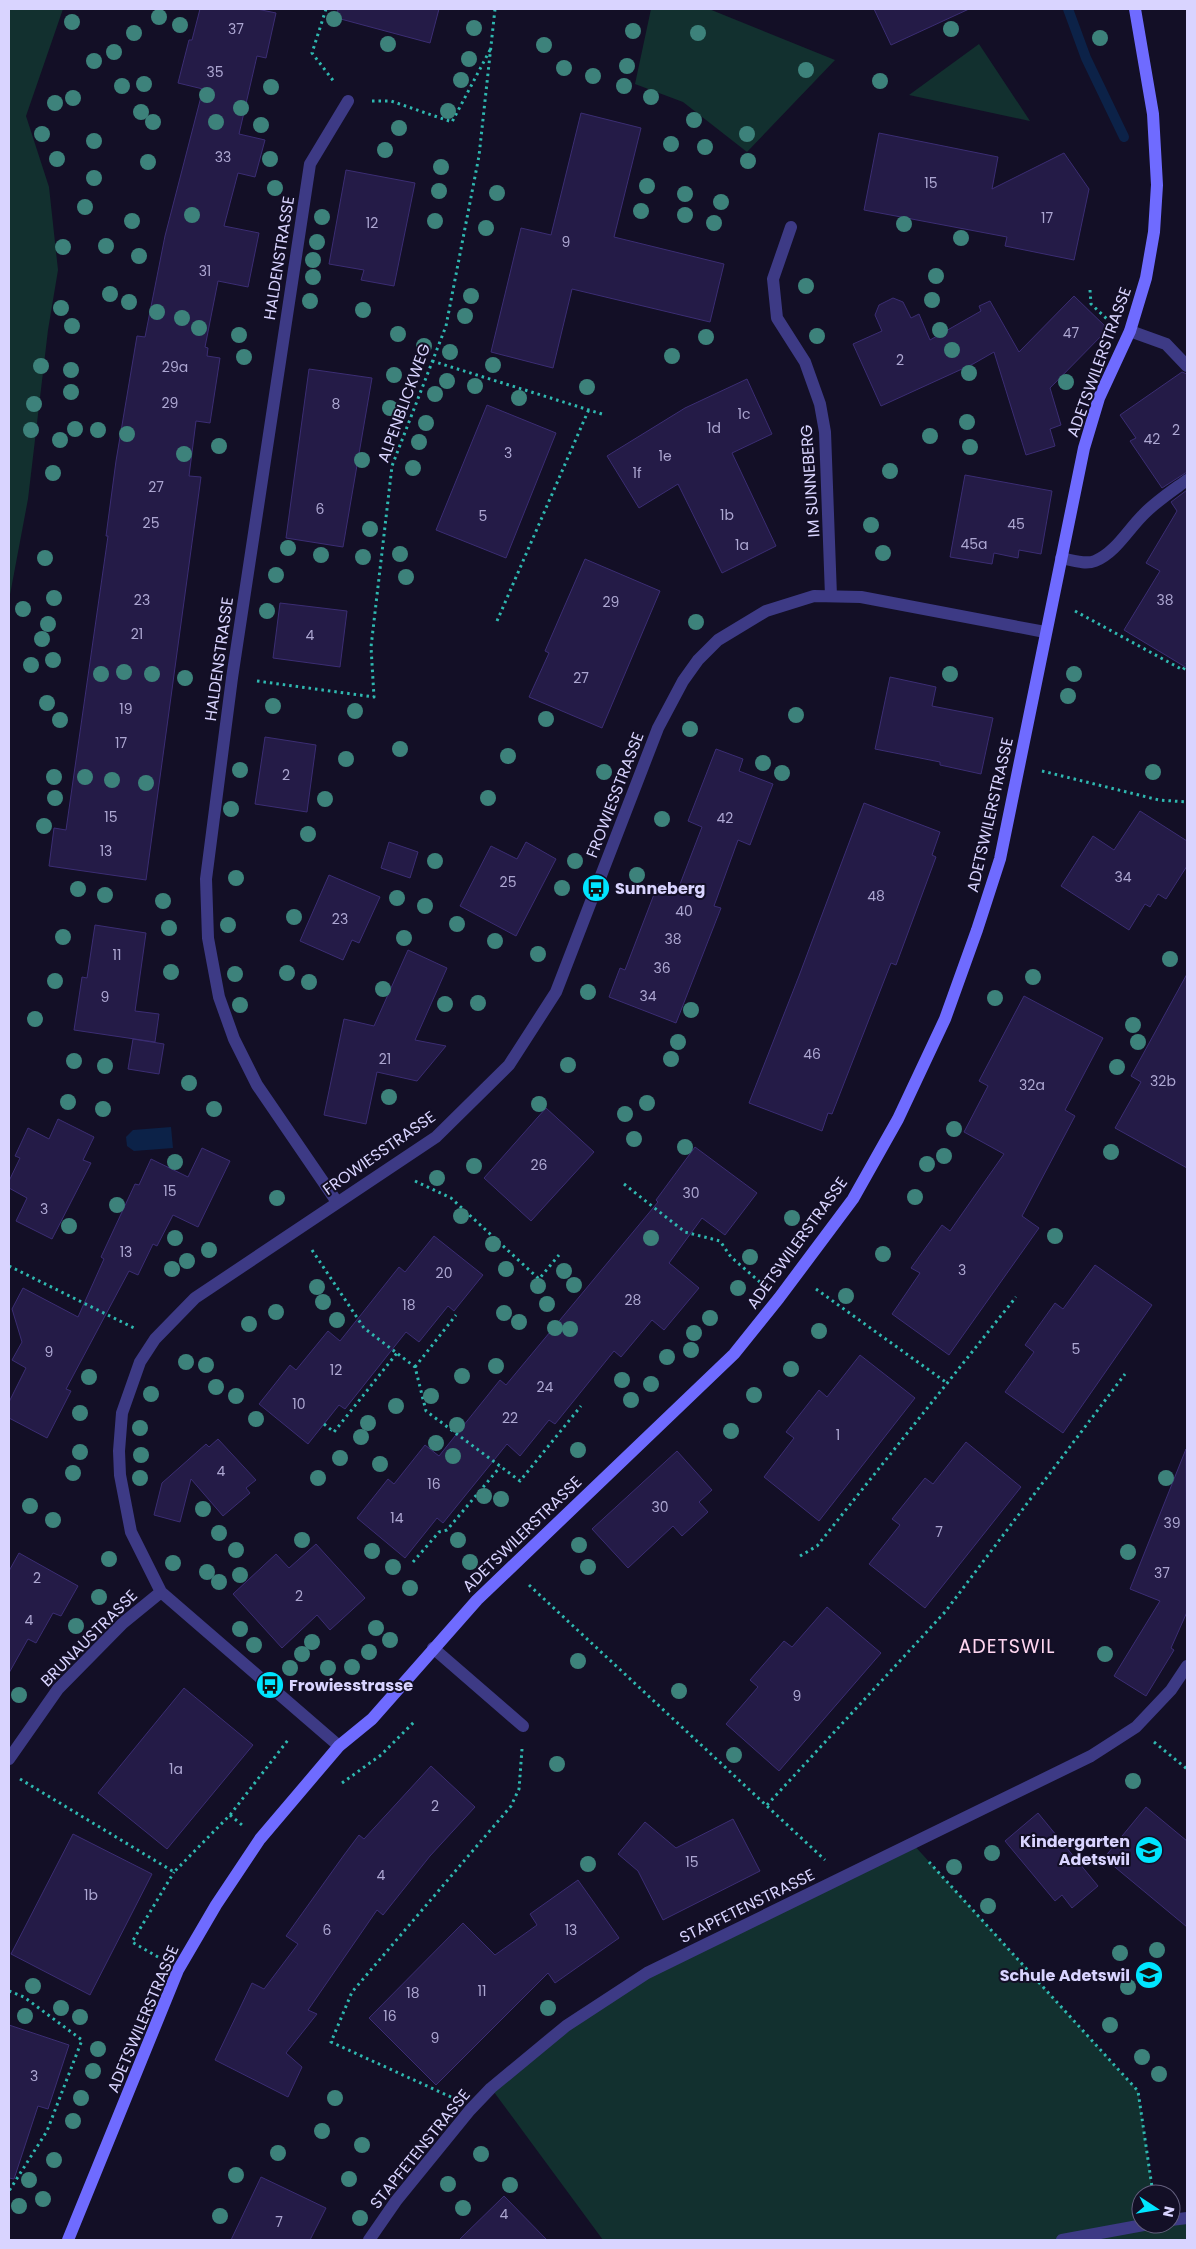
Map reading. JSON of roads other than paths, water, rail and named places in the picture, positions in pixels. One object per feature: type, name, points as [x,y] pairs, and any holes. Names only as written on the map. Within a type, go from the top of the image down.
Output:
[{"type":"street","name":"ADETSWILERSTRASSE","points":[[68,2240],[178,1970],[216,1904],[260,1839],[339,1746],[372,1719],[477,1600],[552,1526],[734,1354],[779,1298],[853,1199],[898,1118],[945,1018],[977,930],[1000,858],[1084,448],[1099,398],[1130,331],[1146,278],[1154,232],[1158,185],[1153,114],[1134,9]]},
{"type":"street","name":"HALDENSTRASSE","points":[[337,1202],[257,1085],[234,1039],[219,997],[208,938],[206,879],[232,678],[310,164],[348,101]]},
{"type":"street","name":"IM SUNNEBERG","points":[[791,227],[773,279],[777,318],[806,362],[820,404],[826,432],[831,596]]},
{"type":"street","points":[[1130,331],[1166,344],[1187,366]]},
{"type":"street","points":[[1061,558],[1081,562],[1093,562],[1100,558],[1111,550],[1143,514],[1187,480]]},
{"type":"street","name":"FROWIESSTRASSE","points":[[339,1746],[161,1592],[132,1532],[123,1495],[119,1451],[122,1413],[140,1362],[155,1339],[195,1298],[436,1137],[509,1065],[556,992],[658,728],[683,681],[698,660],[718,640],[766,610],[814,596],[861,597],[1045,632]]},
{"type":"street","name":"BRUNAUSTRASSE","points":[[9,1759],[58,1689],[123,1623],[161,1592]]},
{"type":"street","points":[[433,1648],[523,1726]]},
{"type":"street","name":"STAPFETENSTRASSE","points":[[369,2240],[396,2201],[491,2088],[566,2026],[647,1973],[1091,1756],[1136,1727],[1171,1690],[1187,1666]]},
{"type":"street","points":[[1062,2240],[1131,2227]]},
{"type":"water","points":[[171,1127],[173,1148],[134,1151],[127,1146],[126,1137],[133,1130]]},
{"type":"waterway","points":[[1068,9],[1086,58],[1124,137]]},
{"type":"place","name":"Sunneberg","points":[[596,888]]},
{"type":"place","name":"Frowiesstrasse","points":[[270,1685]]},
{"type":"place","name":"Kindergarten Adetswil","points":[[1149,1850]]},
{"type":"place","name":"Schule Adetswil","points":[[1149,1975]]},
{"type":"district","name":"ADETSWIL","points":[[1007,1646]]}]
